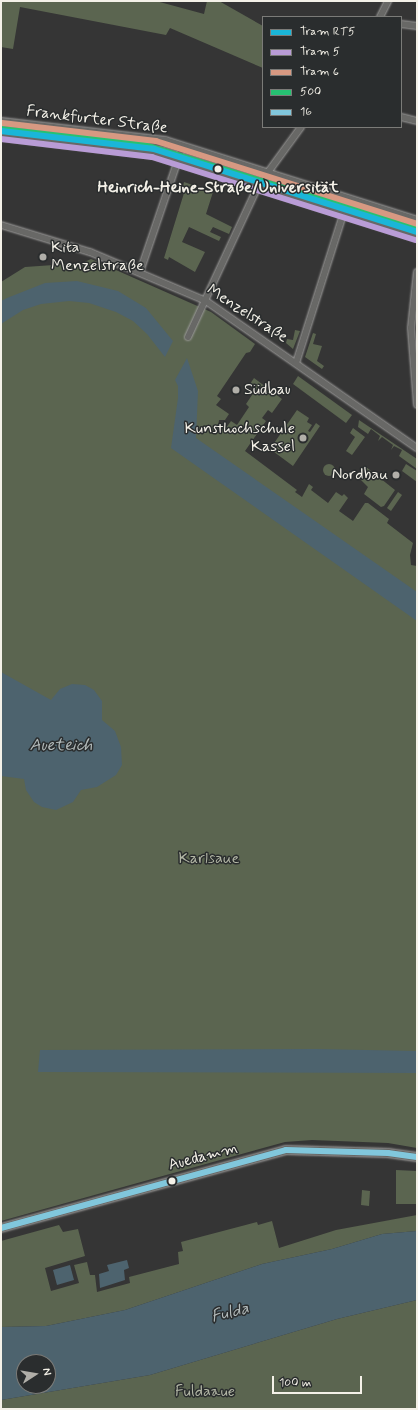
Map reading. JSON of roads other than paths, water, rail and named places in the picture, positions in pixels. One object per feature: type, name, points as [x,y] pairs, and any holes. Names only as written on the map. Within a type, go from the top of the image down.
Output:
[{"type":"main road","name":"Frankfurter Straße","points":[[1,123],[142,138],[182,148],[266,176],[417,222]]},
{"type":"main road","name":"Frankfurter Straße","points":[[1,135],[138,151],[176,160],[417,236]]},
{"type":"street","points":[[380,16],[388,1]]},
{"type":"street","points":[[402,24],[417,26]]},
{"type":"street","points":[[402,117],[417,121]]},
{"type":"street","points":[[188,337],[258,186],[300,128]]},
{"type":"street","points":[[140,272],[176,160],[182,148]]},
{"type":"street","points":[[296,363],[344,212]]},
{"type":"street","name":"Menzelstraße","points":[[1,225],[74,246],[140,272],[206,301],[416,446]]},
{"type":"street","points":[[417,272],[414,328],[417,405]]},
{"type":"street","name":"Auedamm","points":[[1,1228],[286,1150],[388,1153],[417,1157]]},
{"type":"water","points":[[77,281],[118,291],[146,308],[173,341],[165,357],[147,334],[133,321],[116,312],[89,303],[69,301],[41,304],[23,310],[1,324],[1,301],[45,283]]},
{"type":"water","points":[[187,358],[198,391],[196,438],[417,592],[417,621],[171,448],[178,398],[178,386],[175,380]]},
{"type":"water","name":"Aueteich","points":[[1,672],[51,700],[60,689],[72,684],[85,685],[94,690],[102,701],[102,720],[115,731],[121,747],[122,765],[116,775],[97,787],[81,790],[73,802],[56,810],[42,807],[34,802],[26,790],[24,779],[1,776]]},
{"type":"water","points":[[315,1049],[417,1051],[417,1073],[38,1072],[40,1050]]},
{"type":"water","name":"Fulda","points":[[417,1231],[417,1300],[337,1319],[150,1375],[56,1391],[56,1354],[16,1354],[16,1394],[37,1394],[1,1400],[1,1327],[46,1326],[125,1310],[262,1264],[332,1249],[382,1234]]},
{"type":"water","points":[[127,1260],[129,1268],[124,1270],[125,1280],[100,1288],[99,1274],[109,1271],[107,1265]]},
{"type":"water","points":[[70,1265],[74,1280],[57,1285],[53,1270]]},
{"type":"tram line","name":"6","points":[[2,123],[156,141],[417,224]]},
{"type":"tram line","name":"RT5","points":[[1,131],[154,149],[417,232]]},
{"type":"tram line","name":"5","points":[[1,139],[152,157],[415,240]]},
{"type":"place","name":"Heinrich-Heine-Straße/Universität","points":[[218,169]]},
{"type":"place","name":"Kita Menzelstraße","points":[[43,257]]},
{"type":"place","name":"Südbau","points":[[236,390]]},
{"type":"place","name":"Kunsthochschule Kassel","points":[[303,438]]},
{"type":"place","name":"Nordbau","points":[[396,475]]},
{"type":"park label","name":"Karlsaue","points":[[209,859]]},
{"type":"park label","name":"Fuldaaue","points":[[205,1392]]}]
